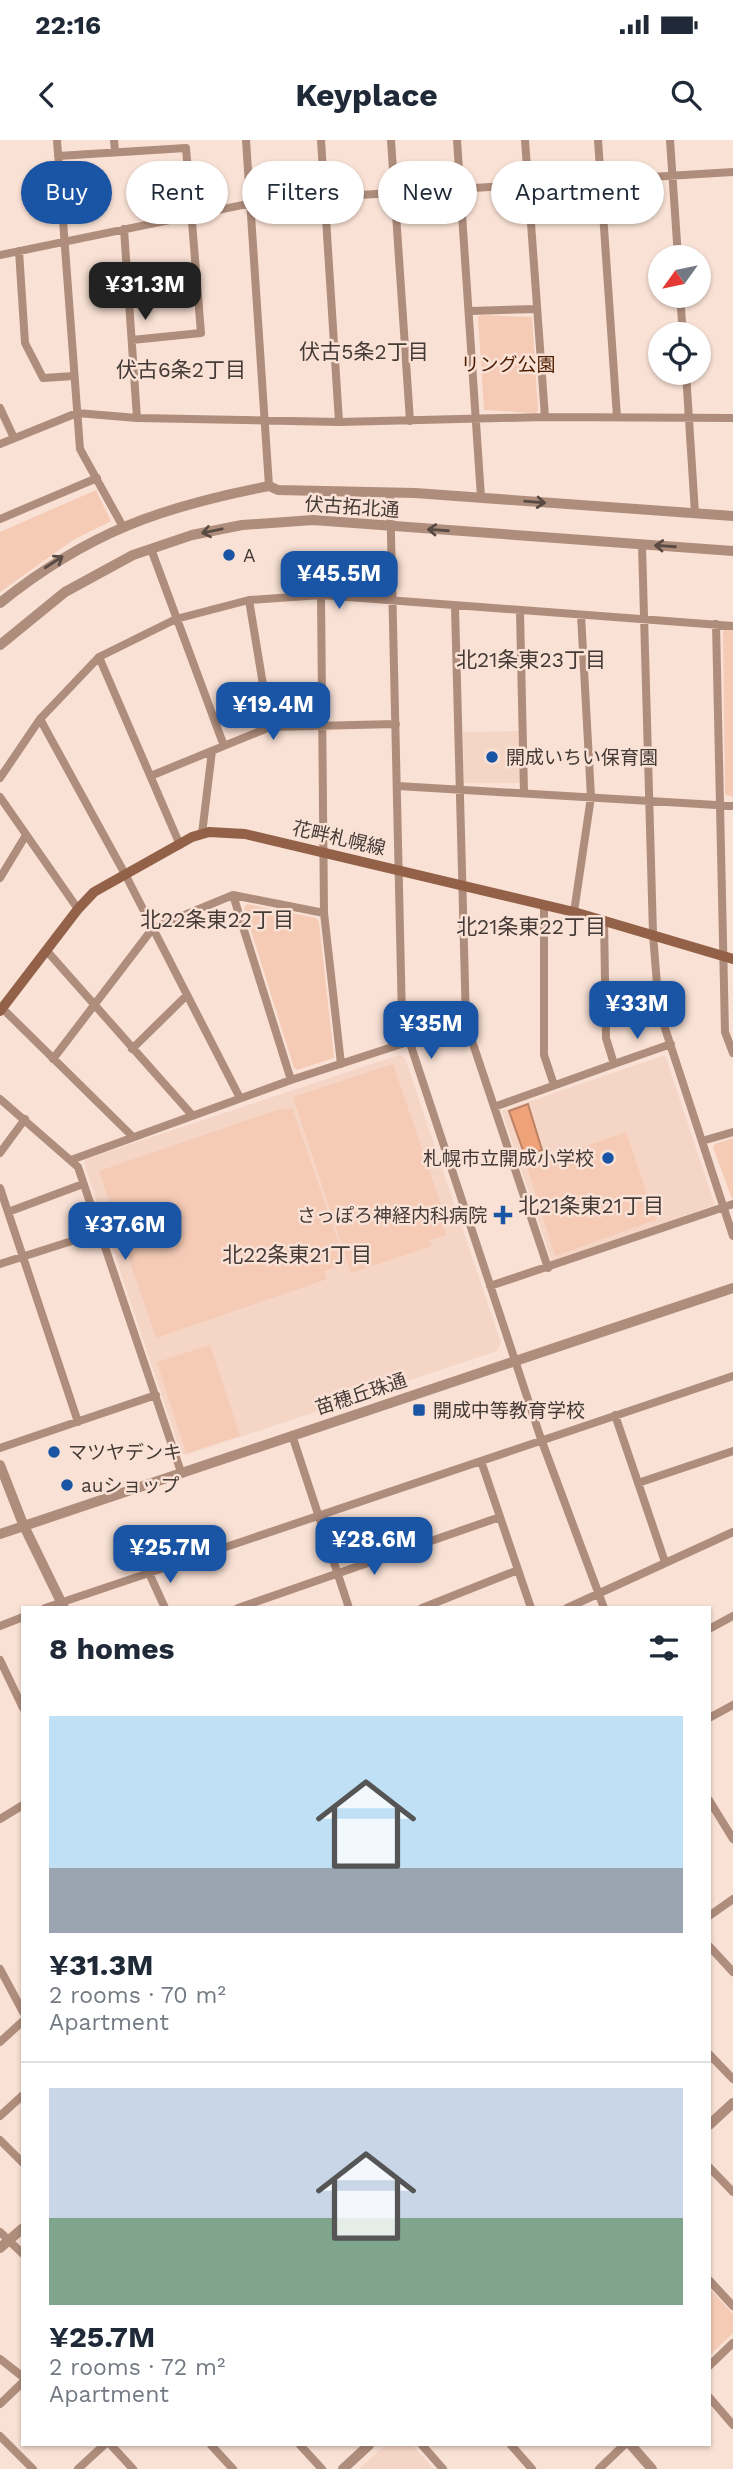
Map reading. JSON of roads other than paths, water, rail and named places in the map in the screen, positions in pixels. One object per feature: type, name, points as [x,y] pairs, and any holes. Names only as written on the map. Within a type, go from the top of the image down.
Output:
[{"type":"main road","name":"花畔札幌線","points":[[1,1010],[94,892],[202,834],[219,831],[245,834],[401,869],[574,912],[729,958]]},
{"type":"street","points":[[57,140],[80,449],[122,525]]},
{"type":"street","points":[[114,140],[115,151]]},
{"type":"street","points":[[246,140],[247,161]]},
{"type":"street","points":[[321,140],[322,161]]},
{"type":"street","points":[[391,140],[392,161]]},
{"type":"street","points":[[457,140],[459,161]]},
{"type":"street","points":[[525,140],[526,161]]},
{"type":"street","points":[[598,140],[600,161]]},
{"type":"street","points":[[670,140],[677,245]]},
{"type":"street","points":[[58,156],[186,148],[187,161]]},
{"type":"street","points":[[664,176],[733,172]]},
{"type":"street","points":[[0,255],[147,224]]},
{"type":"street","points":[[132,340],[201,333],[193,224]]},
{"type":"street","points":[[251,224],[269,486]]},
{"type":"street","points":[[327,224],[339,422]]},
{"type":"street","points":[[396,224],[410,421]]},
{"type":"street","points":[[464,224],[481,497]]},
{"type":"street","points":[[531,224],[545,417]]},
{"type":"street","points":[[604,224],[617,417]]},
{"type":"street","points":[[124,229],[137,418]]},
{"type":"street","points":[[19,251],[25,343],[43,377],[74,376]]},
{"type":"street","points":[[470,311],[537,309]]},
{"type":"street","points":[[687,385],[695,513]]},
{"type":"street","points":[[0,408],[15,438]]},
{"type":"street","points":[[0,444],[77,413],[137,418],[265,418],[339,422],[545,417],[733,418]]},
{"type":"street","points":[[0,519],[97,478]]},
{"type":"street","name":"伏古拓北通","points":[[0,603],[35,575],[75,549],[122,525],[178,506],[269,486],[278,490],[481,497],[733,516]]},
{"type":"street","points":[[390,492],[401,869],[402,1019],[541,1439],[603,1606]]},
{"type":"street","name":"伏古拓北通","points":[[0,645],[65,592],[151,549],[192,535],[242,525],[313,520],[733,551]]},
{"type":"street","points":[[642,545],[653,934],[659,1010],[733,1236]]},
{"type":"street","points":[[151,549],[224,746]]},
{"type":"street","points":[[321,595],[324,913],[341,1064]]},
{"type":"street","points":[[0,778],[40,719],[100,657],[176,619],[249,600],[321,595],[733,626]]},
{"type":"street","points":[[249,600],[270,727]]},
{"type":"street","points":[[455,607],[462,790],[466,1024],[548,1268]]},
{"type":"street","points":[[520,611],[524,793]]},
{"type":"street","points":[[574,912],[591,797],[581,615]]},
{"type":"street","points":[[716,624],[720,806],[729,958],[726,1032],[733,1054]]},
{"type":"street","points":[[100,657],[153,775],[180,845]]},
{"type":"street","points":[[40,719],[125,874],[240,1098]]},
{"type":"street","points":[[153,775],[270,727],[396,724]]},
{"type":"street","points":[[202,834],[212,751]]},
{"type":"street","points":[[398,786],[733,806]]},
{"type":"street","points":[[0,797],[78,909]]},
{"type":"street","points":[[0,877],[26,835]]},
{"type":"street","points":[[53,1059],[153,928],[233,895],[324,913]]},
{"type":"street","points":[[233,895],[291,1080]]},
{"type":"street","points":[[544,905],[544,1055],[554,1085]]},
{"type":"street","points":[[604,920],[606,1038],[614,1064]]},
{"type":"street","points":[[46,950],[93,1007],[192,1115]]},
{"type":"street","points":[[132,1049],[187,995]]},
{"type":"street","points":[[1,1010],[132,1136]]},
{"type":"street","points":[[606,1011],[659,1010]]},
{"type":"street","points":[[71,1160],[291,1080],[466,1024]]},
{"type":"street","points":[[494,1107],[671,1044]]},
{"type":"street","points":[[0,1099],[78,1167],[181,1472]]},
{"type":"street","points":[[0,1153],[25,1119]]},
{"type":"street","points":[[702,1141],[733,1132]]},
{"type":"street","points":[[8,1212],[83,1184]]},
{"type":"street","points":[[0,1188],[78,1422]]},
{"type":"street","points":[[490,1286],[733,1204]]},
{"type":"street","points":[[0,1264],[100,1232]]},
{"type":"street","name":"苗穂丘珠通","points":[[0,1534],[23,1524],[733,1288]]},
{"type":"street","points":[[0,1465],[23,1524],[62,1605],[317,1515],[733,1376]]},
{"type":"street","points":[[0,1448],[156,1395]]},
{"type":"street","points":[[615,1415],[664,1562]]},
{"type":"street","points":[[292,1435],[348,1606]]},
{"type":"street","points":[[638,1483],[733,1451]]},
{"type":"street","points":[[481,1461],[530,1606]]},
{"type":"street","points":[[244,1606],[500,1517]]},
{"type":"street","points":[[571,1606],[733,1532]]},
{"type":"street","points":[[427,1606],[518,1570]]},
{"type":"street","points":[[149,1573],[163,1606]]},
{"type":"street","points":[[711,1628],[733,1616]]},
{"type":"street","points":[[0,1626],[21,1618]]},
{"type":"street","points":[[0,1660],[21,1704]]},
{"type":"street","points":[[711,1717],[733,1705]]},
{"type":"street","points":[[711,1803],[733,1839]]},
{"type":"street","points":[[0,1819],[21,1806]]},
{"type":"street","points":[[711,1915],[733,1899]]},
{"type":"street","points":[[711,1948],[733,1972]]},
{"type":"street","points":[[0,1969],[21,2008]]},
{"type":"street","points":[[0,2042],[21,2023]]},
{"type":"street","points":[[711,2056],[733,2079]]},
{"type":"street","points":[[0,2116],[21,2097]]},
{"type":"street","points":[[711,2123],[733,2103]]},
{"type":"street","points":[[0,2140],[21,2159]]},
{"type":"street","points":[[711,2169],[733,2192]]},
{"type":"street","points":[[0,2248],[21,2230]]},
{"type":"street","points":[[0,2232],[21,2252]]},
{"type":"street","points":[[711,2282],[733,2306]]},
{"type":"street","points":[[711,2364],[733,2343]]},
{"type":"street","points":[[0,2359],[21,2375]]},
{"type":"street","points":[[0,2404],[21,2384]]},
{"type":"street","points":[[711,2399],[733,2425]]},
{"type":"street","points":[[0,2436],[33,2469]]},
{"type":"street","points":[[78,2469],[103,2446]]},
{"type":"street","points":[[112,2446],[133,2469]]},
{"type":"street","points":[[212,2446],[233,2469]]},
{"type":"street","points":[[301,2446],[322,2469]]},
{"type":"street","points":[[343,2469],[368,2446]]},
{"type":"street","points":[[423,2446],[443,2469]]},
{"type":"street","points":[[512,2446],[532,2469]]},
{"type":"street","points":[[599,2469],[623,2446]]},
{"type":"street","points":[[632,2446],[652,2469]]},
{"type":"place","name":"A","points":[[229,555]]},
{"type":"place","name":"開成いちい保育園","points":[[492,757]]},
{"type":"place","name":"札幌市立開成小学校","points":[[608,1158]]},
{"type":"place","name":"さっぽろ神経内科病院","points":[[503,1215]]},
{"type":"place","name":"開成中等教育学校","points":[[419,1410]]},
{"type":"place","name":"マツヤデンキ","points":[[54,1452]]},
{"type":"place","name":"auショップ","points":[[67,1485]]},
{"type":"district","name":"伏古5条2丁目","points":[[364,351]]},
{"type":"district","name":"伏古6条2丁目","points":[[181,369]]},
{"type":"district","name":"北21条東23丁目","points":[[531,659]]},
{"type":"district","name":"北22条東22丁目","points":[[217,919]]},
{"type":"district","name":"北21条東22丁目","points":[[531,926]]},
{"type":"district","name":"北21条東21丁目","points":[[591,1205]]},
{"type":"district","name":"北22条東21丁目","points":[[297,1254]]},
{"type":"park label","name":"リング公園","points":[[508,364]]}]
